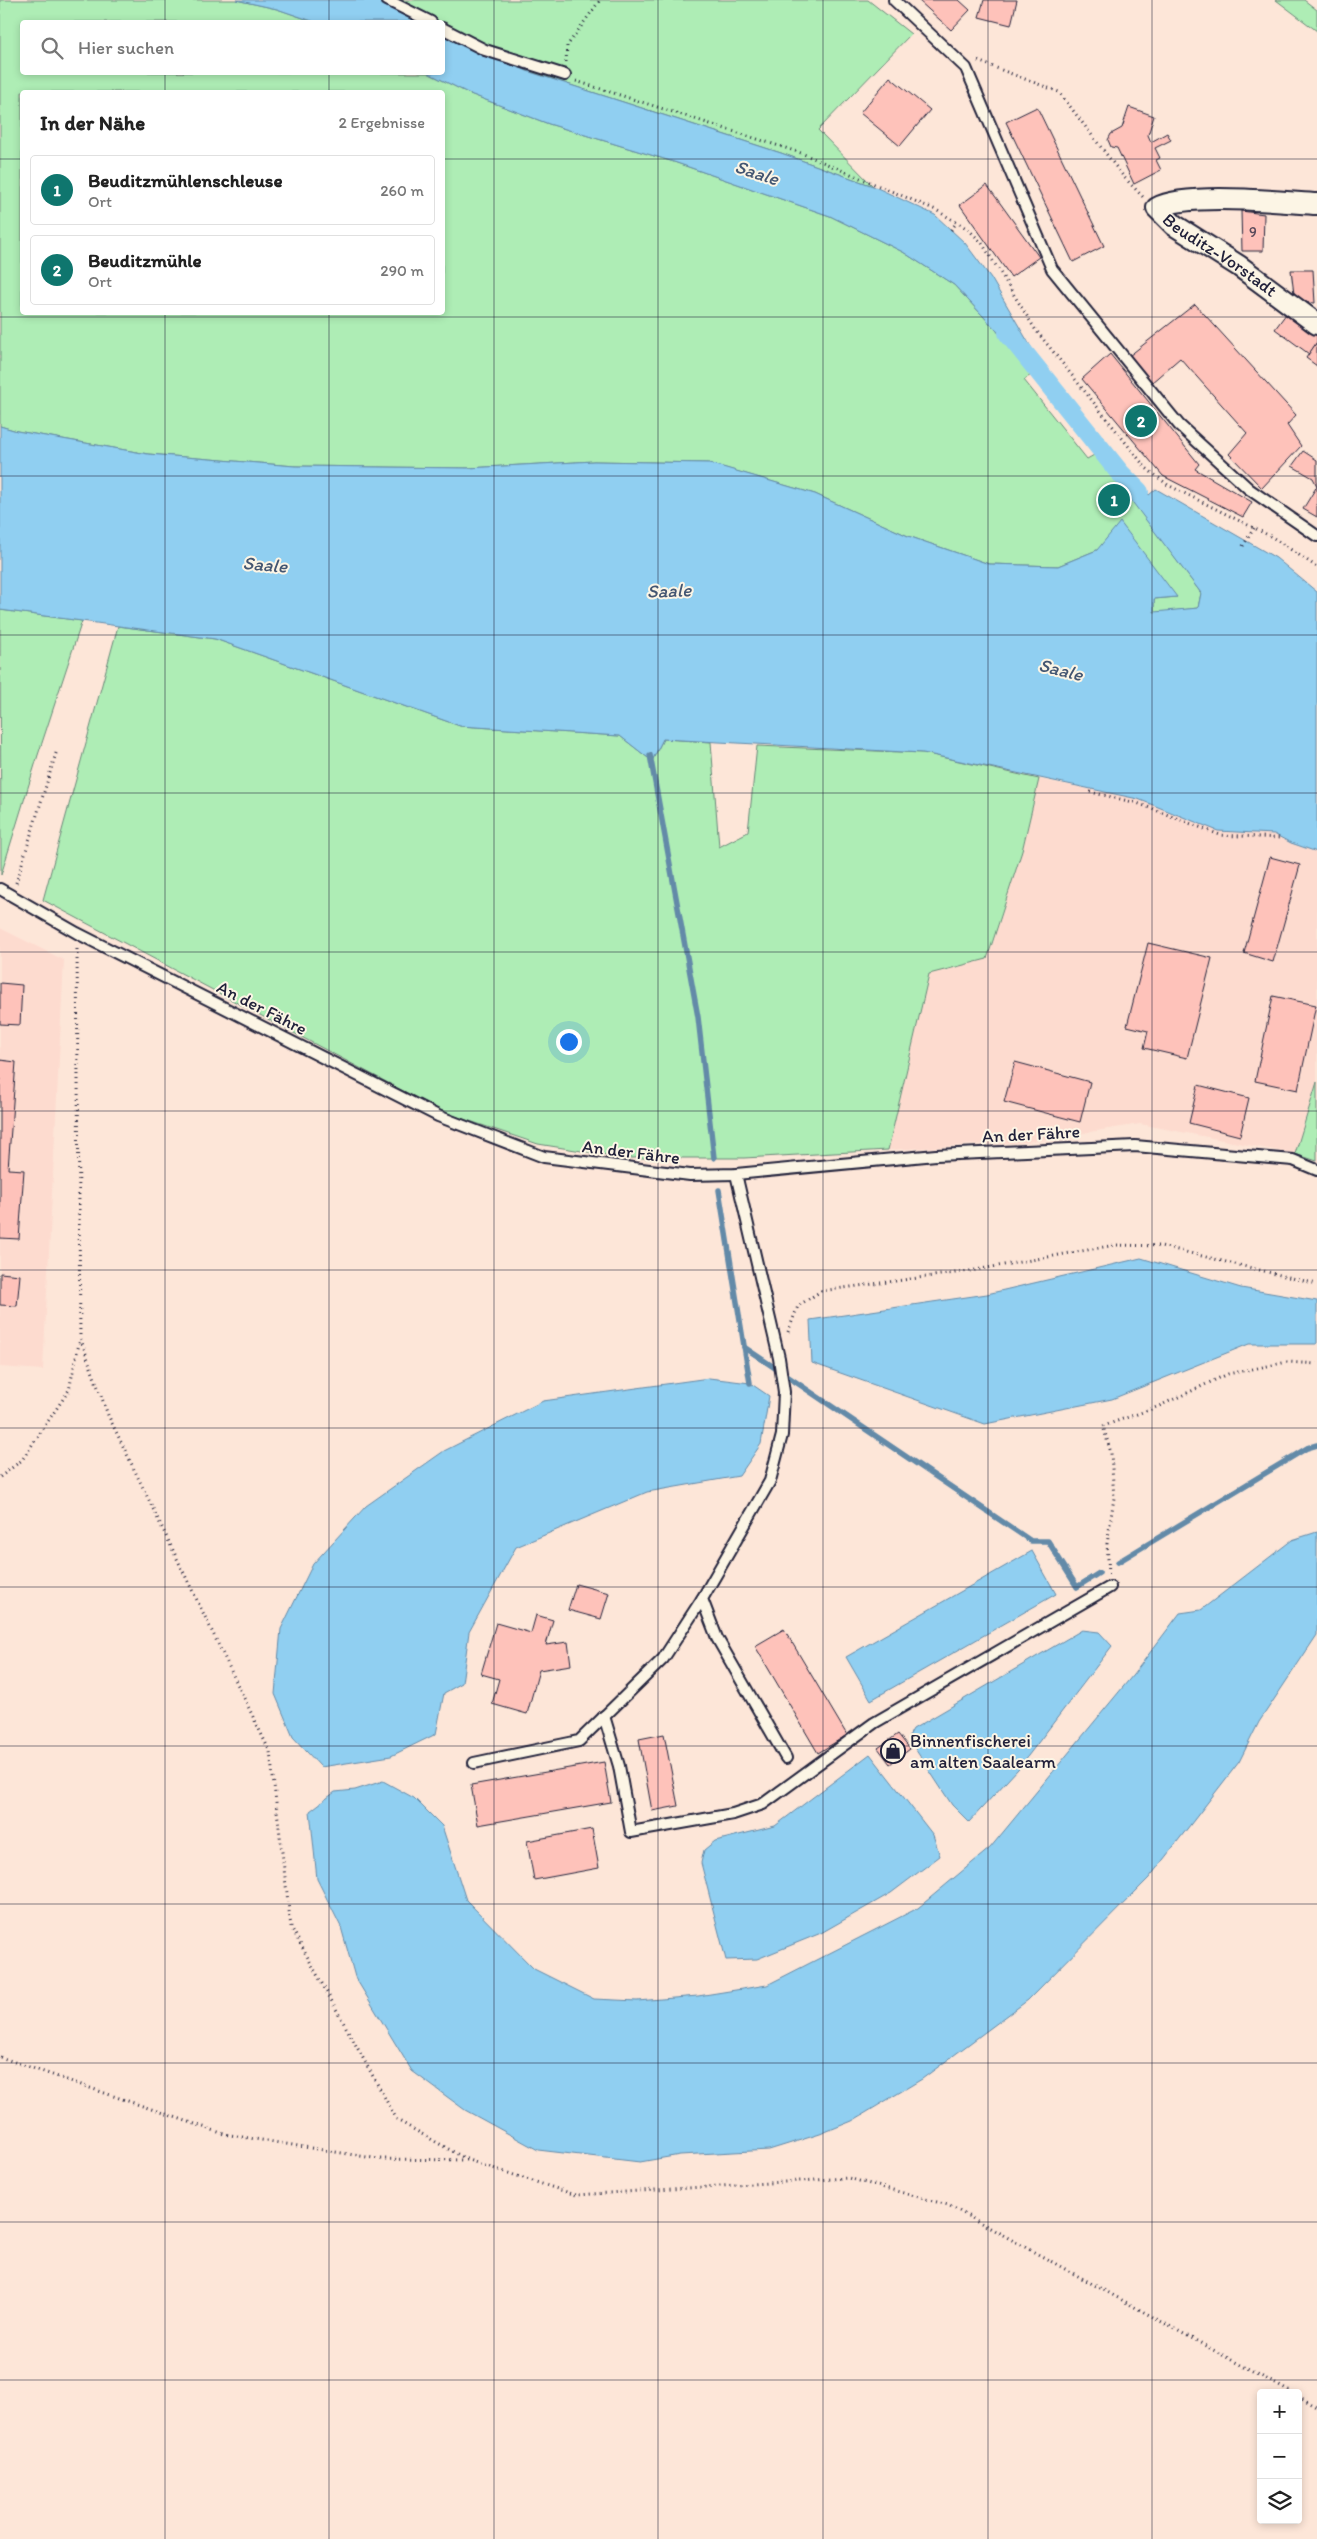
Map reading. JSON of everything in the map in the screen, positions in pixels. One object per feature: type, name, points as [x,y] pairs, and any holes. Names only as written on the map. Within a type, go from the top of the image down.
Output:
[{"type":"street","name":"Beuditz-Vorstadt","points":[[1317,204],[1263,200],[1215,200],[1168,202],[1157,208],[1174,225],[1239,266],[1317,324]]},
{"type":"lane","points":[[387,0],[427,20]]},
{"type":"lane","points":[[894,0],[966,68],[1052,269],[1179,425],[1249,489],[1317,536]]},
{"type":"lane","points":[[445,30],[485,50],[565,75]]},
{"type":"lane","name":"An der Fähre","points":[[0,889],[77,933],[438,1116],[544,1157],[690,1175],[736,1174],[936,1156],[1135,1146],[1292,1160],[1317,1170]]},
{"type":"lane","points":[[474,1763],[579,1741],[663,1659],[702,1599],[770,1481],[782,1435],[782,1382],[779,1360],[736,1174]]},
{"type":"lane","points":[[604,1716],[619,1766],[631,1832],[733,1814],[763,1804],[874,1723],[1110,1587]]},
{"type":"lane","points":[[702,1599],[717,1638],[786,1758]]},
{"type":"path","points":[[600,0],[567,46],[565,75],[584,85],[801,153],[936,210],[957,222],[982,243],[1036,329],[1146,468],[1168,485],[1272,537],[1317,567]]},
{"type":"path","points":[[976,60],[1059,92],[1123,176],[1142,196],[1157,208]]},
{"type":"path","points":[[952,230],[957,222]]},
{"type":"path","points":[[1243,546],[1254,528]]},
{"type":"path","points":[[12,896],[57,750]]},
{"type":"path","points":[[1090,792],[1137,803],[1220,835],[1281,838]]},
{"type":"path","points":[[0,1477],[22,1460],[69,1390],[80,1337],[77,933]]},
{"type":"path","points":[[779,1360],[798,1306],[821,1291],[970,1271],[1115,1245],[1160,1246],[1317,1284]]},
{"type":"path","points":[[80,1337],[108,1415],[270,1752],[291,1927],[397,2120],[468,2160],[576,2195],[848,2178],[948,2205],[1285,2389]]},
{"type":"path","points":[[1110,1587],[1107,1544],[1114,1498],[1111,1453],[1103,1426],[1157,1407],[1228,1374],[1287,1362],[1317,1364]]},
{"type":"path","points":[[0,2057],[224,2134],[379,2159],[468,2160]]},
{"type":"path","points":[[1302,2398],[1317,2407]]},
{"type":"shaded area","points":[[1039,779],[1138,799],[1218,831],[1274,834],[1291,843],[1317,852],[1317,1082],[1295,1154],[1140,1124],[1026,1142],[888,1150],[929,974],[988,959],[1022,851]]},
{"type":"shaded area","points":[[0,928],[64,960],[43,1370],[0,1367]]},
{"type":"green space","points":[[0,0],[236,0],[277,9],[309,20],[20,20],[20,75],[432,75],[470,94],[549,124],[674,162],[830,216],[903,252],[954,285],[997,331],[1031,375],[1024,380],[1087,459],[1096,454],[1105,464],[1201,593],[1198,608],[1154,613],[1154,599],[1177,597],[1097,550],[1058,566],[989,564],[908,536],[815,494],[708,463],[594,461],[468,468],[295,466],[148,454],[17,431],[0,426]]},
{"type":"green space","points":[[381,0],[868,0],[911,34],[818,130],[873,186],[781,153],[527,71],[445,32],[445,20],[421,20]]},
{"type":"green space","points":[[1276,0],[1304,0],[1317,10],[1317,31]]},
{"type":"green space","points":[[0,610],[82,621],[1,875]]},
{"type":"green space","points":[[118,626],[215,639],[460,726],[620,736],[652,761],[663,739],[711,742],[719,847],[748,832],[757,746],[923,753],[1039,779],[1022,851],[987,959],[929,974],[888,1150],[744,1158],[626,1158],[538,1144],[443,1112],[43,900]]},
{"type":"green space","points":[[1317,1082],[1317,1161],[1295,1154]]},
{"type":"water","points":[[236,0],[381,0],[421,20],[309,20],[277,9]]},
{"type":"water","name":"Saale","points":[[445,32],[527,71],[781,153],[873,186],[935,215],[965,243],[991,278],[1031,347],[1018,358],[997,331],[954,285],[903,252],[830,216],[674,162],[549,124],[470,94],[432,75],[445,75]]},
{"type":"water","name":"Saale","points":[[0,426],[17,431],[148,454],[295,466],[468,468],[594,461],[709,463],[815,494],[908,536],[989,564],[1058,566],[1097,550],[1120,522],[1177,597],[1154,599],[1154,612],[1198,608],[1201,593],[1115,479],[1126,468],[1149,495],[1156,489],[1276,558],[1317,592],[1317,852],[1291,843],[1274,834],[1218,831],[1138,799],[923,753],[663,739],[652,761],[620,736],[460,726],[215,639],[0,610]]},
{"type":"water","points":[[1141,1258],[1241,1288],[1317,1301],[1317,1344],[1249,1344],[1112,1399],[985,1424],[812,1363],[810,1320],[987,1294]]},
{"type":"water","points":[[709,1378],[750,1383],[769,1396],[761,1444],[739,1476],[647,1492],[516,1547],[469,1632],[462,1683],[444,1693],[436,1734],[391,1756],[321,1767],[293,1737],[275,1694],[281,1629],[313,1564],[366,1506],[444,1451],[543,1401]]},
{"type":"water","points":[[1317,1532],[1317,1635],[1259,1722],[1239,1762],[1149,1878],[1028,2000],[922,2079],[852,2121],[820,2134],[769,2150],[680,2155],[640,2162],[538,2150],[465,2110],[412,2071],[355,1977],[341,1927],[317,1879],[310,1811],[335,1792],[355,1790],[383,1781],[414,1798],[442,1826],[466,1900],[534,1969],[594,1999],[637,2001],[698,1996],[767,1985],[918,1908],[990,1848],[1133,1675],[1180,1613],[1201,1610],[1292,1540]]},
{"type":"water","points":[[1032,1551],[1056,1594],[871,1700],[846,1657]]},
{"type":"water","points":[[1082,1630],[1099,1632],[1112,1646],[1018,1769],[969,1822],[952,1805],[908,1738],[913,1729]]},
{"type":"water","points":[[870,1754],[933,1835],[940,1856],[891,1893],[821,1933],[757,1959],[726,1960],[701,1863],[704,1850],[715,1841],[775,1826]]},
{"type":"building","points":[[918,0],[959,0],[970,10],[951,30]]},
{"type":"building","points":[[984,0],[1017,0],[1011,25],[979,17]]},
{"type":"building","points":[[890,77],[930,110],[900,146],[860,113]]},
{"type":"building","points":[[1037,107],[1104,246],[1073,262],[1006,122]]},
{"type":"building","points":[[1129,107],[1154,116],[1148,135],[1151,142],[1167,133],[1171,140],[1155,148],[1160,158],[1156,160],[1161,170],[1134,184],[1117,148],[1111,147],[1108,140],[1111,134],[1122,128]]},
{"type":"building","points":[[987,185],[1039,257],[1011,277],[960,205]]},
{"type":"building","points":[[1241,211],[1264,214],[1263,251],[1242,251]]},
{"type":"building","points":[[1291,270],[1313,270],[1315,303],[1295,302]]},
{"type":"building","points":[[1195,304],[1296,415],[1287,425],[1301,446],[1262,488],[1229,454],[1247,433],[1180,358],[1151,383],[1129,356]]},
{"type":"building","points":[[1286,314],[1317,334],[1317,342],[1309,354],[1275,329]]},
{"type":"building","points":[[1317,342],[1317,366],[1306,358]]},
{"type":"building","points":[[1110,354],[1199,464],[1195,469],[1252,502],[1243,517],[1163,476],[1082,379]]},
{"type":"building","points":[[1303,451],[1317,460],[1317,486],[1313,478],[1292,466]]},
{"type":"building","points":[[1317,486],[1317,517],[1303,509]]},
{"type":"building","points":[[1111,488],[1125,504],[1116,512],[1102,496]]},
{"type":"building","points":[[1270,857],[1300,865],[1273,962],[1244,953]]},
{"type":"building","points":[[1148,943],[1212,958],[1187,1058],[1144,1048],[1148,1031],[1127,1026]]},
{"type":"building","points":[[0,983],[22,985],[20,1025],[0,1024]]},
{"type":"building","points":[[1273,996],[1316,1005],[1298,1090],[1255,1081]]},
{"type":"building","points":[[0,1060],[16,1062],[8,1169],[24,1170],[19,1239],[0,1238]]},
{"type":"building","points":[[1015,1062],[1090,1082],[1080,1122],[1004,1102]]},
{"type":"building","points":[[1198,1085],[1249,1098],[1240,1136],[1189,1123]]},
{"type":"building","points":[[0,1273],[20,1275],[17,1306],[0,1305]]},
{"type":"building","points":[[576,1584],[609,1593],[601,1619],[568,1610]]},
{"type":"building","points":[[536,1615],[553,1620],[546,1645],[568,1642],[571,1665],[539,1670],[527,1714],[492,1704],[499,1679],[481,1674],[496,1623],[531,1633]]},
{"type":"building","points":[[784,1629],[847,1735],[818,1753],[755,1646]]},
{"type":"building","points":[[664,1734],[678,1806],[652,1811],[639,1739]]},
{"type":"building","points":[[898,1734],[910,1749],[890,1764],[878,1748]]},
{"type":"building","points":[[604,1762],[611,1802],[478,1825],[471,1785]]},
{"type":"building","points":[[592,1829],[599,1868],[534,1880],[527,1841]]},
{"type":"waterway","points":[[1008,333],[1120,473],[1139,492]]},
{"type":"waterway","points":[[650,755],[698,1017],[714,1158]]},
{"type":"waterway","points":[[719,1190],[750,1383]]},
{"type":"waterway","points":[[744,1347],[1031,1541],[1048,1541],[1077,1587],[1099,1573]]},
{"type":"waterway","points":[[1118,1562],[1307,1448],[1317,1445]]},
{"type":"place","name":"Beuditzmühle","points":[[1141,421]]},
{"type":"place","name":"Beuditzmühlenschleuse","points":[[1114,500]]},
{"type":"place","name":"Binnenfischerei am alten Saalearm","points":[[893,1751]]}]
